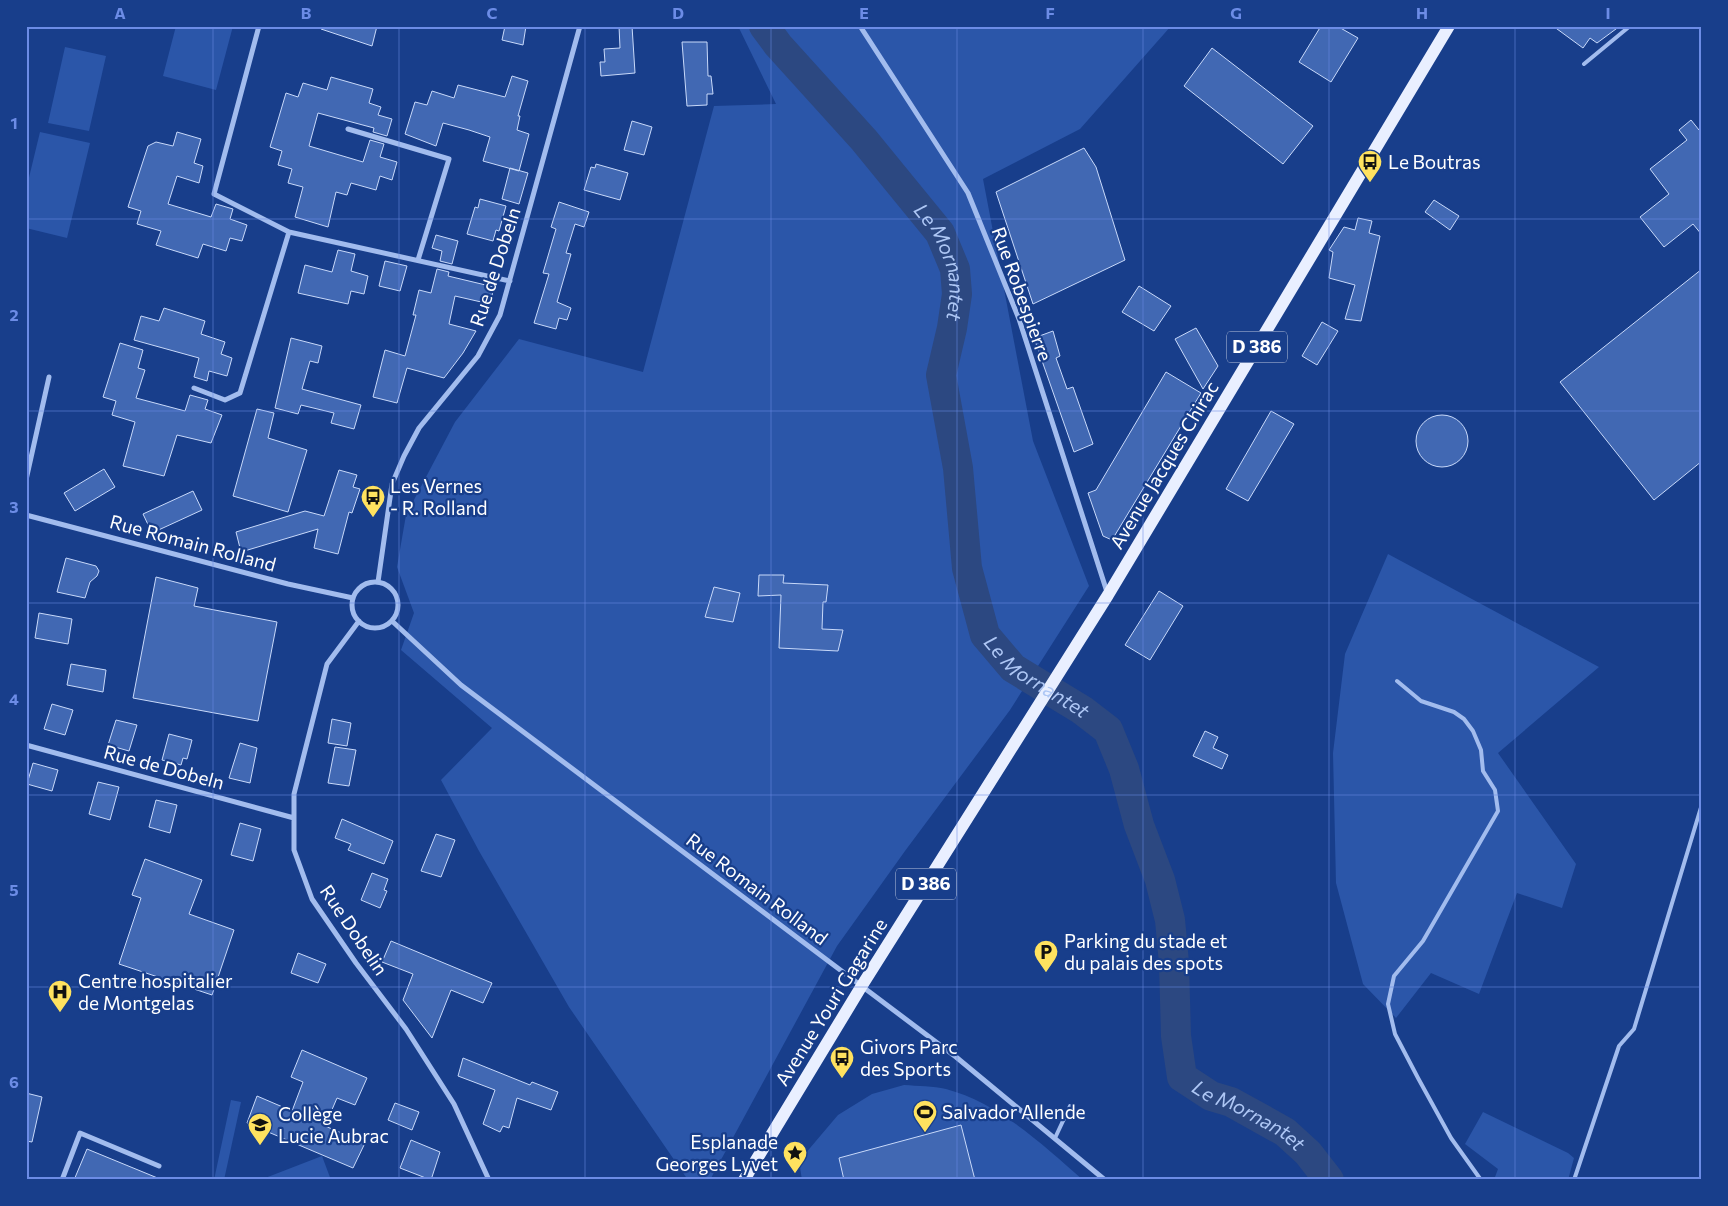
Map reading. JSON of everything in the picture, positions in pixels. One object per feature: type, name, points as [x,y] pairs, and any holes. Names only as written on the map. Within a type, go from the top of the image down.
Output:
[{"type":"main road","name":"Avenue Jacques Chirac","points":[[1064,666],[1450,26]]},
{"type":"main road","name":"Avenue Youri Gagarine","points":[[744,1180],[861,987],[1064,666]]},
{"type":"street","points":[[259,26],[214,194],[289,232],[510,281]]},
{"type":"street","name":"Rue de Dobeln","points":[[378,582],[392,484],[404,456],[419,428],[478,356],[500,315],[580,26]]},
{"type":"street","name":"Rue Robespierre","points":[[860,26],[968,193],[1019,319],[1108,595]]},
{"type":"street","points":[[348,129],[449,159],[418,260]]},
{"type":"street","points":[[194,388],[225,400],[240,393],[289,232]]},
{"type":"street","points":[[26,480],[48,377]]},
{"type":"street","name":"Rue Romain Rolland","points":[[26,515],[288,584],[353,598]]},
{"type":"street","points":[[378,582],[392,588],[398,599],[398,607],[392,621],[377,628],[365,626],[359,621],[354,613],[353,598],[362,586],[378,582]]},
{"type":"street","name":"Rue Dobelin","points":[[359,621],[328,664],[294,794],[294,850],[312,899],[356,963],[406,1029],[449,1096],[489,1180]]},
{"type":"street","name":"Rue Romain Rolland","points":[[392,621],[461,685],[956,1057],[1105,1180]]},
{"type":"street","name":"Rue de Dobeln","points":[[26,745],[294,818]]},
{"type":"street","points":[[62,1180],[80,1133],[159,1166]]},
{"type":"lane","points":[[1584,64],[1630,26]]},
{"type":"lane","points":[[1397,681],[1421,701],[1454,712],[1464,719],[1473,731],[1481,750],[1483,771],[1495,790],[1498,811],[1423,940],[1394,976],[1388,1004],[1395,1034],[1418,1078],[1451,1138],[1481,1180]]},
{"type":"lane","points":[[1574,1180],[1619,1046],[1634,1029],[1702,804]]},
{"type":"lane","points":[[1054,1138],[1070,1106]]},
{"type":"shaded area","points":[[176,26],[233,26],[216,90],[163,76]]},
{"type":"shaded area","points":[[738,26],[1171,26],[1080,129],[983,179],[1033,441],[1089,586],[1010,710],[837,946],[710,1180],[688,1180],[569,1007],[479,851],[441,780],[492,728],[401,650],[414,613],[397,567],[406,515],[455,422],[519,339],[643,372],[714,106],[776,104]]},
{"type":"shaded area","points":[[65,47],[106,56],[89,131],[48,123]]},
{"type":"shaded area","points":[[40,132],[90,143],[67,238],[26,228],[26,190]]},
{"type":"shaded area","points":[[1388,554],[1599,667],[1498,753],[1576,864],[1562,908],[1517,893],[1479,994],[1431,973],[1396,1018],[1363,984],[1336,883],[1333,753],[1345,654]]},
{"type":"shaded area","name":"Salvador Allende","points":[[904,1085],[946,1089],[984,1104],[1036,1140],[1083,1180],[802,1180],[799,1161],[838,1115],[872,1094]]},
{"type":"shaded area","points":[[231,1100],[241,1102],[224,1180],[214,1180]]},
{"type":"shaded area","points":[[1483,1112],[1568,1153],[1574,1158],[1568,1180],[1500,1180],[1495,1177],[1498,1169],[1465,1144]]},
{"type":"shaded area","points":[[322,1156],[331,1180],[260,1180]]},
{"type":"building","points":[[321,26],[377,26],[372,46],[321,29]]},
{"type":"building","points":[[505,26],[526,26],[523,45],[502,40]]},
{"type":"building","points":[[619,26],[632,26],[635,73],[601,76],[600,62],[605,62],[604,49],[620,48]]},
{"type":"building","points":[[1321,26],[1337,26],[1358,38],[1331,82],[1299,62]]},
{"type":"building","points":[[1553,26],[1620,26],[1597,43],[1590,38],[1583,48]]},
{"type":"building","points":[[682,42],[707,42],[708,76],[711,76],[713,94],[707,94],[707,105],[687,106]]},
{"type":"building","points":[[1212,48],[1313,126],[1283,164],[1184,86]]},
{"type":"building","points":[[512,76],[528,81],[518,116],[520,116],[517,130],[529,134],[519,171],[483,161],[490,137],[469,130],[443,123],[436,146],[405,134],[415,102],[427,105],[432,91],[454,98],[458,85],[505,97]]},
{"type":"building","points":[[331,77],[373,89],[369,103],[381,107],[378,115],[392,119],[387,136],[373,132],[374,128],[318,113],[309,146],[363,162],[370,140],[384,144],[380,157],[397,162],[392,180],[380,176],[376,190],[351,183],[347,195],[336,192],[328,227],[295,217],[303,187],[288,183],[292,169],[278,165],[282,151],[270,147],[286,93],[298,97],[303,83],[327,90]]},
{"type":"building","points":[[1691,120],[1699,130],[1702,128],[1702,235],[1693,224],[1664,247],[1640,217],[1669,194],[1650,169],[1687,140],[1679,130]]},
{"type":"building","points":[[632,121],[652,127],[644,155],[624,150]]},
{"type":"building","points":[[177,132],[201,139],[194,163],[203,166],[199,183],[177,176],[168,204],[211,217],[216,204],[233,209],[230,219],[247,225],[242,241],[230,238],[226,251],[203,244],[198,258],[156,245],[161,231],[137,224],[141,211],[128,207],[148,146],[156,142],[173,146]]},
{"type":"building","points":[[1084,148],[1096,167],[1125,260],[1033,304],[996,192]]},
{"type":"building","points":[[596,164],[628,173],[620,200],[584,190],[591,167],[595,168]]},
{"type":"building","points":[[510,168],[528,173],[519,204],[502,199]]},
{"type":"building","points":[[480,199],[506,206],[499,231],[496,230],[493,241],[467,234],[475,207],[478,208]]},
{"type":"building","points":[[1434,200],[1459,216],[1450,230],[1425,212]]},
{"type":"building","points":[[559,202],[589,212],[584,227],[575,224],[566,253],[571,254],[557,302],[571,308],[567,320],[559,318],[556,329],[534,323],[549,274],[543,273],[556,229],[551,227]]},
{"type":"building","points":[[1358,218],[1372,221],[1369,233],[1380,236],[1361,321],[1345,319],[1355,285],[1329,278],[1333,252],[1329,250],[1344,227],[1355,230]]},
{"type":"building","points":[[436,235],[458,241],[452,264],[440,261],[442,251],[432,248]]},
{"type":"building","points":[[338,250],[355,254],[351,271],[368,276],[364,294],[351,291],[348,304],[298,293],[305,265],[332,272]]},
{"type":"building","points":[[385,261],[407,266],[400,291],[379,286]]},
{"type":"building","points":[[437,269],[449,272],[448,276],[494,287],[490,304],[455,296],[449,324],[476,331],[463,353],[444,378],[407,368],[397,403],[373,397],[385,350],[405,356],[416,315],[413,315],[419,290],[431,293]]},
{"type":"building","points":[[1702,269],[1702,461],[1654,500],[1560,382]]},
{"type":"building","points":[[1139,286],[1171,306],[1154,331],[1122,312]]},
{"type":"building","points":[[164,308],[205,321],[201,334],[225,342],[221,354],[232,358],[227,376],[209,371],[207,381],[194,377],[199,358],[134,340],[141,316],[159,321]]},
{"type":"building","points":[[1322,322],[1338,331],[1317,365],[1302,356]]},
{"type":"building","points":[[1196,328],[1218,366],[1203,389],[1175,339]]},
{"type":"building","points":[[1053,331],[1060,356],[1056,358],[1067,389],[1073,387],[1093,444],[1074,452],[1034,338]]},
{"type":"building","points":[[291,338],[322,346],[318,363],[310,361],[302,389],[361,405],[354,429],[331,423],[334,413],[301,405],[298,414],[275,408]]},
{"type":"building","points":[[120,343],[143,350],[138,368],[145,370],[136,398],[185,411],[190,395],[208,400],[205,409],[222,415],[211,443],[177,435],[164,476],[123,466],[135,422],[112,415],[116,401],[103,397]]},
{"type":"building","points":[[1166,372],[1201,393],[1112,540],[1103,536],[1088,493],[1096,490]]},
{"type":"building","points":[[257,409],[274,413],[268,438],[307,450],[288,512],[233,496]]},
{"type":"building","points":[[1271,411],[1294,424],[1248,501],[1226,489]]},
{"type":"building","points":[[1437,415],[1447,415],[1461,422],[1468,436],[1468,446],[1461,460],[1447,467],[1437,467],[1427,463],[1420,456],[1416,446],[1416,436],[1420,426],[1427,419]]},
{"type":"building","points":[[104,469],[115,487],[75,511],[64,493]]},
{"type":"building","points":[[339,470],[357,475],[353,487],[360,489],[352,513],[349,512],[338,554],[314,548],[318,529],[241,552],[236,532],[305,511],[324,516]]},
{"type":"building","points":[[193,491],[202,510],[152,533],[143,514]]},
{"type":"building","points":[[66,558],[96,566],[99,571],[97,576],[90,582],[85,598],[57,592]]},
{"type":"building","points":[[759,575],[784,575],[783,583],[828,585],[826,602],[823,602],[822,629],[843,630],[838,651],[779,648],[781,595],[758,596]]},
{"type":"building","points":[[156,577],[198,588],[194,606],[277,622],[258,721],[133,698]]},
{"type":"building","points":[[714,587],[740,593],[733,622],[705,617]]},
{"type":"building","points":[[1159,591],[1183,606],[1150,660],[1125,645]]},
{"type":"building","points":[[39,613],[72,619],[68,644],[35,638]]},
{"type":"building","points":[[71,664],[106,670],[103,692],[67,685]]},
{"type":"building","points":[[52,704],[73,710],[65,735],[44,729]]},
{"type":"building","points":[[332,719],[351,723],[347,746],[328,743]]},
{"type":"building","points":[[116,720],[137,725],[129,751],[108,745]]},
{"type":"building","points":[[1205,731],[1218,737],[1213,748],[1228,755],[1222,769],[1193,756]]},
{"type":"building","points":[[169,734],[192,740],[187,759],[183,758],[181,765],[162,760]]},
{"type":"building","points":[[240,743],[257,748],[250,783],[229,778]]},
{"type":"building","points":[[335,747],[356,750],[349,786],[328,783]]},
{"type":"building","points":[[33,763],[58,770],[52,791],[27,784]]},
{"type":"building","points":[[98,782],[119,787],[110,820],[89,814]]},
{"type":"building","points":[[156,800],[177,805],[170,833],[149,827]]},
{"type":"building","points":[[342,819],[393,841],[384,864],[348,850],[351,844],[335,838]]},
{"type":"building","points":[[240,823],[261,829],[253,861],[231,855]]},
{"type":"building","points":[[436,834],[455,840],[441,877],[421,871]]},
{"type":"building","points":[[145,859],[202,880],[189,914],[234,930],[212,995],[119,964],[141,898],[132,895]]},
{"type":"building","points":[[372,873],[388,879],[384,890],[387,891],[380,908],[361,900]]},
{"type":"building","points":[[391,941],[492,983],[483,1003],[451,990],[432,1038],[403,1000],[413,974],[382,962]]},
{"type":"building","points":[[298,953],[326,964],[318,983],[291,973]]},
{"type":"building","points":[[302,1050],[367,1078],[355,1105],[337,1098],[325,1126],[365,1143],[353,1168],[247,1123],[257,1096],[292,1111],[303,1082],[291,1077]]},
{"type":"building","points":[[463,1058],[530,1085],[532,1082],[558,1092],[551,1110],[517,1098],[509,1128],[503,1126],[500,1132],[483,1124],[495,1090],[458,1076]]},
{"type":"building","points":[[26,1093],[42,1097],[32,1142],[26,1141]]},
{"type":"building","points":[[395,1103],[419,1112],[412,1130],[388,1120]]},
{"type":"building","points":[[961,1125],[975,1180],[844,1180],[839,1158]]},
{"type":"building","points":[[411,1140],[440,1152],[431,1180],[400,1168]]},
{"type":"building","points":[[87,1149],[160,1179],[160,1180],[74,1180]]},
{"type":"waterway","name":"Le Mornantet","points":[[764,26],[778,45],[864,140],[940,233],[955,269],[957,294],[952,328],[941,375],[958,468],[967,568],[985,635],[1013,668],[1082,710],[1108,730],[1124,769],[1139,825],[1160,880],[1170,920],[1174,963],[1176,1036],[1182,1077],[1211,1096],[1231,1102],[1285,1132],[1308,1153],[1329,1180]]},
{"type":"place","name":"Le Boutras","points":[[1370,183]]},
{"type":"place","name":"Les Vernes - R. Rolland","points":[[373,518]]},
{"type":"place","name":"Parking du stade et du palais des spots","points":[[1046,973]]},
{"type":"place","name":"Centre hospitalier de Montgelas","points":[[60,1013]]},
{"type":"place","name":"Givors Parc des Sports","points":[[842,1079]]},
{"type":"place","name":"Salvador Allende","points":[[925,1133]]},
{"type":"place","name":"Collège Lucie Aubrac","points":[[260,1146]]},
{"type":"place","name":"Esplanade Georges Lyvet","points":[[795,1174]]}]
